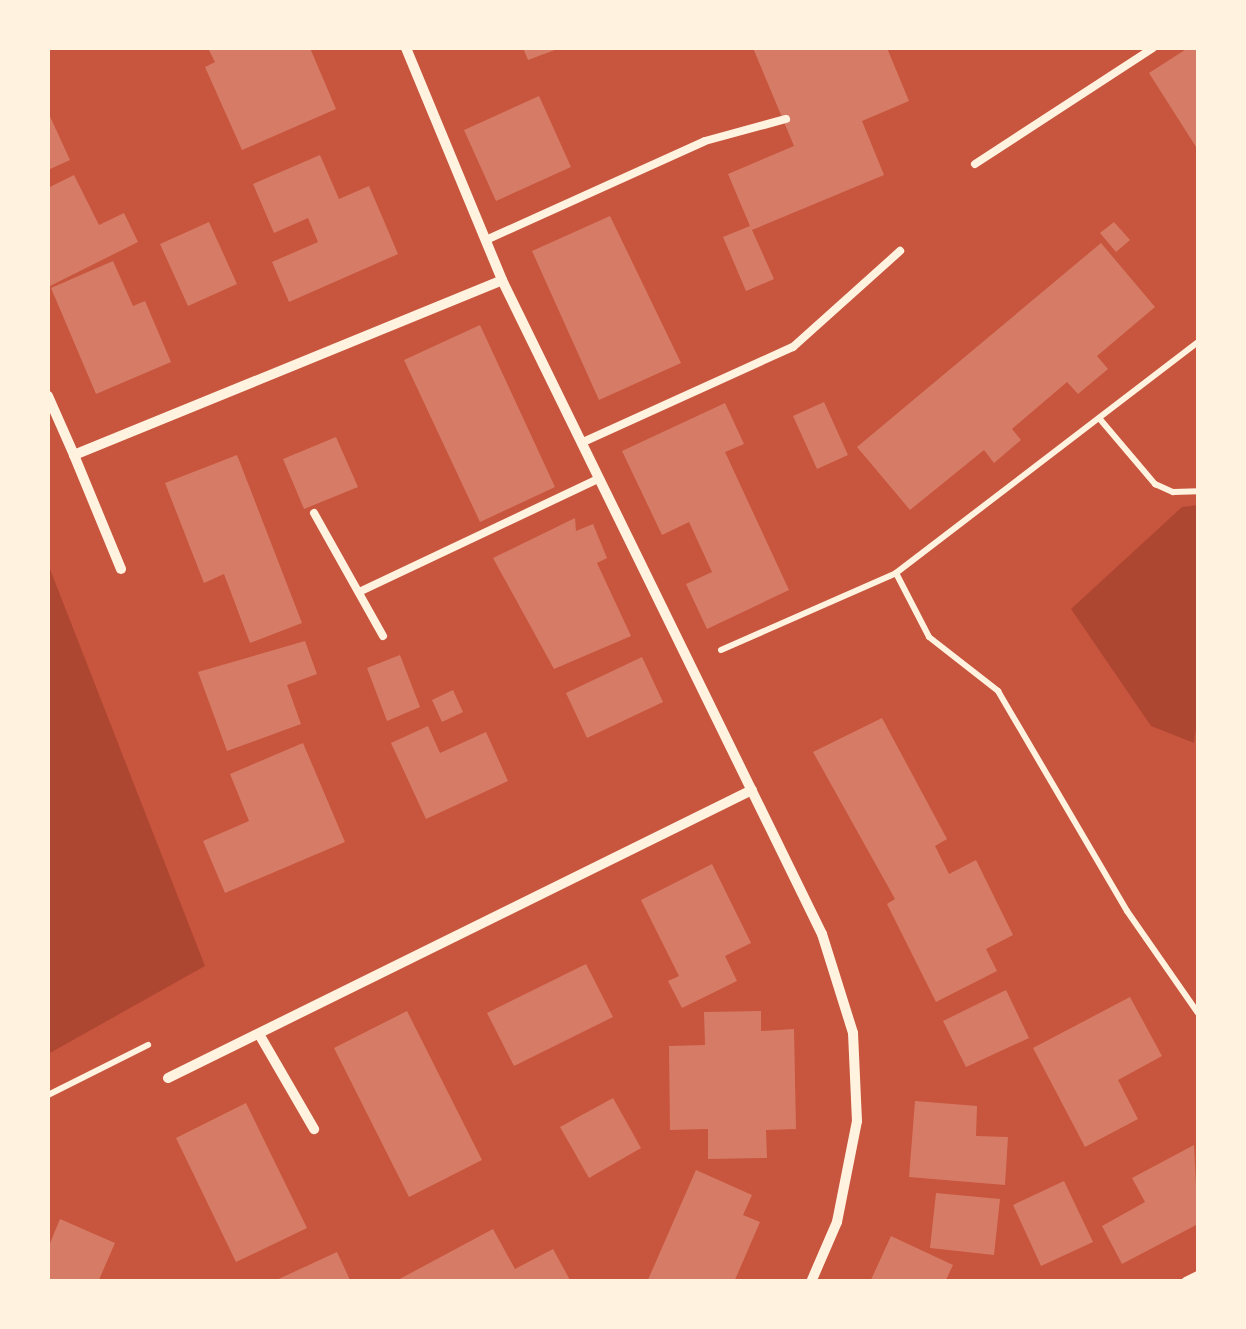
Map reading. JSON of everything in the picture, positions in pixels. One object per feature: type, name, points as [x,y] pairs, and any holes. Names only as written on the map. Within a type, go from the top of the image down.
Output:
[{"type":"street","points":[[406,48],[502,280],[822,934],[853,1033],[857,1120],[837,1222],[811,1282]]},
{"type":"street","points":[[74,455],[502,280]]},
{"type":"street","points":[[48,396],[121,569]]},
{"type":"street","points":[[168,1078],[752,790]]},
{"type":"street","points":[[258,1034],[314,1129]]},
{"type":"street","points":[[1186,1282],[1198,1276]]},
{"type":"lane","points":[[975,164],[1153,48]]},
{"type":"lane","points":[[486,240],[705,141],[786,119]]},
{"type":"lane","points":[[581,443],[793,347],[900,251]]},
{"type":"lane","points":[[358,592],[598,479]]},
{"type":"lane","points":[[314,512],[383,636]]},
{"type":"path","points":[[720,651],[896,574],[1198,342]]},
{"type":"path","points":[[1099,418],[1155,484],[1174,492],[1198,491]]},
{"type":"path","points":[[896,574],[930,637],[998,691],[1127,910],[1198,1013]]},
{"type":"shaded area","points":[[1198,505],[1198,712],[1194,743],[1151,726],[1071,609],[1182,507]]},
{"type":"shaded area","points":[[48,564],[205,966],[48,1054]]},
{"type":"building","points":[[208,48],[310,48],[336,109],[242,150],[205,67],[215,62]]},
{"type":"building","points":[[523,48],[560,48],[528,60]]},
{"type":"building","points":[[753,48],[887,48],[909,101],[862,121],[884,175],[752,230],[774,279],[746,291],[723,237],[750,226],[728,174],[794,146]]},
{"type":"building","points":[[1188,48],[1198,48],[1198,150],[1149,73]]},
{"type":"building","points":[[539,96],[571,167],[496,201],[464,130]]},
{"type":"building","points":[[48,112],[70,160],[48,170]]},
{"type":"building","points":[[320,155],[339,199],[369,186],[398,254],[289,302],[272,262],[318,242],[308,218],[274,233],[253,184]]},
{"type":"building","points":[[74,175],[99,225],[124,213],[138,242],[48,287],[48,188]]},
{"type":"building","points":[[610,216],[681,363],[599,400],[532,251]]},
{"type":"building","points":[[209,222],[237,284],[188,306],[160,244]]},
{"type":"building","points":[[1114,222],[1130,240],[1116,252],[1100,233]]},
{"type":"building","points":[[1101,243],[1155,307],[1097,356],[1108,369],[1078,394],[1067,382],[1012,429],[1021,440],[994,463],[984,450],[910,510],[857,447]]},
{"type":"building","points":[[113,261],[133,306],[145,301],[171,362],[96,394],[51,288]]},
{"type":"building","points":[[480,325],[555,487],[480,522],[404,360]]},
{"type":"building","points":[[824,402],[848,455],[817,469],[793,416]]},
{"type":"building","points":[[725,403],[744,444],[725,452],[789,590],[707,629],[686,584],[712,572],[689,522],[662,535],[622,451]]},
{"type":"building","points":[[336,437],[358,487],[304,509],[283,459]]},
{"type":"building","points":[[237,455],[302,623],[250,643],[224,574],[204,583],[165,483]]},
{"type":"building","points":[[575,518],[576,531],[593,524],[607,558],[597,563],[631,636],[554,669],[493,558]]},
{"type":"building","points":[[305,641],[317,674],[287,685],[301,724],[227,751],[198,672]]},
{"type":"building","points":[[400,655],[420,707],[387,721],[367,668]]},
{"type":"building","points":[[642,657],[663,702],[587,738],[566,693]]},
{"type":"building","points":[[453,690],[463,712],[442,722],[432,700]]},
{"type":"building","points":[[882,718],[947,839],[935,846],[949,874],[976,860],[1013,935],[986,949],[997,971],[936,1002],[887,904],[895,899],[813,752]]},
{"type":"building","points":[[428,726],[440,753],[486,732],[508,781],[426,819],[391,743]]},
{"type":"building","points":[[303,743],[345,842],[225,893],[203,841],[249,821],[230,774]]},
{"type":"building","points":[[712,864],[751,943],[725,956],[737,981],[682,1008],[668,981],[679,976],[641,900]]},
{"type":"building","points":[[586,964],[613,1017],[514,1066],[487,1013]]},
{"type":"building","points":[[1006,990],[1029,1038],[966,1067],[943,1021]]},
{"type":"building","points":[[1130,997],[1162,1056],[1118,1080],[1138,1119],[1085,1147],[1033,1048]]},
{"type":"building","points":[[407,1011],[482,1160],[409,1197],[334,1048]]},
{"type":"building","points":[[761,1011],[761,1031],[794,1029],[796,1129],[766,1130],[767,1158],[708,1159],[708,1129],[670,1130],[669,1046],[705,1045],[704,1012]]},
{"type":"building","points":[[613,1098],[641,1148],[589,1178],[560,1127]]},
{"type":"building","points":[[915,1101],[977,1106],[976,1136],[1008,1137],[1005,1185],[909,1177]]},
{"type":"building","points":[[246,1103],[307,1228],[236,1262],[176,1138]]},
{"type":"building","points":[[1194,1145],[1198,1224],[1122,1264],[1102,1226],[1145,1202],[1132,1178]]},
{"type":"building","points":[[696,1170],[752,1195],[743,1215],[760,1222],[734,1282],[647,1282]]},
{"type":"building","points":[[1064,1181],[1093,1242],[1041,1266],[1013,1205]]},
{"type":"building","points":[[936,1193],[1000,1199],[994,1255],[930,1248]]},
{"type":"building","points":[[60,1219],[115,1243],[98,1282],[48,1282],[48,1248]]},
{"type":"building","points":[[493,1229],[515,1269],[553,1249],[571,1282],[394,1282]]},
{"type":"building","points":[[891,1236],[953,1265],[945,1282],[870,1282]]},
{"type":"building","points":[[337,1252],[351,1282],[272,1282]]}]
